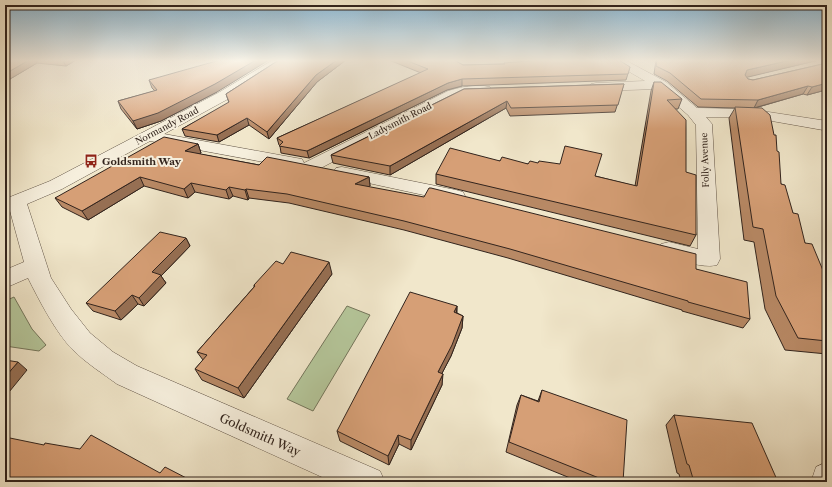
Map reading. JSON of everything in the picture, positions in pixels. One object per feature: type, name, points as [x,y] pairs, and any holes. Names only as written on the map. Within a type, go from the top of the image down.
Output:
[{"type":"street","name":"Normandy Road","points":[[11,204],[56,185],[223,96],[245,83]]},
{"type":"street","points":[[581,87],[661,84]]},
{"type":"street","name":"Folly Avenue","points":[[655,246],[709,259],[704,124],[693,112],[661,84]]},
{"type":"street","name":"Ladysmith Road","points":[[311,166],[453,94],[462,91],[502,90]]},
{"type":"street","points":[[693,112],[749,113],[822,124]]},
{"type":"street","points":[[149,136],[311,166],[470,199]]},
{"type":"street","name":"Goldsmith Way","points":[[11,204],[40,279],[62,316],[81,341],[110,364],[134,378],[368,482]]},
{"type":"street","points":[[5,279],[36,266]]},
{"type":"green space","points":[[14,297],[32,329],[46,345],[39,351],[5,346],[5,301]]},
{"type":"green space","points":[[347,306],[370,315],[313,411],[287,399]]},
{"type":"building","points":[[151,83],[217,83],[158,113],[133,121],[118,101],[157,90]]},
{"type":"building","points":[[244,83],[309,83],[267,132],[247,118],[217,135],[182,129],[229,102],[226,94]]},
{"type":"building","points":[[398,83],[449,83],[307,151],[279,146],[283,142],[277,138]]},
{"type":"building","points":[[654,83],[662,83],[682,99],[667,100],[686,120],[686,172],[696,175],[696,235],[436,174],[450,148],[500,161],[502,157],[528,164],[530,161],[538,163],[539,161],[560,164],[565,146],[602,154],[595,176],[637,186]]},
{"type":"building","points":[[682,83],[827,83],[812,87],[808,86],[758,100],[701,99]]},
{"type":"building","points":[[624,84],[618,105],[511,108],[507,101],[390,166],[331,155],[464,89]]},
{"type":"building","points":[[735,107],[762,108],[770,115],[774,135],[776,135],[777,151],[779,152],[781,184],[785,185],[793,213],[798,214],[805,243],[812,244],[827,280],[827,341],[798,338],[776,296],[763,229],[753,227]]},
{"type":"building","points":[[164,137],[198,144],[185,151],[259,165],[267,157],[369,177],[355,184],[424,197],[429,188],[431,188],[696,254],[696,269],[747,282],[750,319],[510,249],[404,221],[287,194],[229,187],[226,190],[191,183],[184,189],[140,177],[82,211],[55,198]]},
{"type":"building","points":[[160,232],[186,238],[152,272],[161,275],[139,298],[132,295],[115,311],[86,303]]},
{"type":"building","points":[[291,252],[329,262],[238,388],[195,369],[207,355],[197,352],[276,261],[283,264]]},
{"type":"building","points":[[410,292],[457,306],[454,312],[463,316],[452,345],[438,372],[443,374],[411,440],[398,435],[388,456],[337,431]]},
{"type":"building","points":[[5,360],[18,362],[5,377]]},
{"type":"building","points":[[542,390],[627,420],[623,482],[609,482],[509,442],[521,395],[539,402]]},
{"type":"building","points":[[674,415],[752,423],[778,482],[694,482],[689,465],[687,464]]},
{"type":"building","points":[[91,435],[160,473],[165,467],[194,482],[5,482],[5,437],[44,445],[45,443],[80,449]]},
{"type":"place","name":"Goldsmith Way","points":[[91,161]]}]
